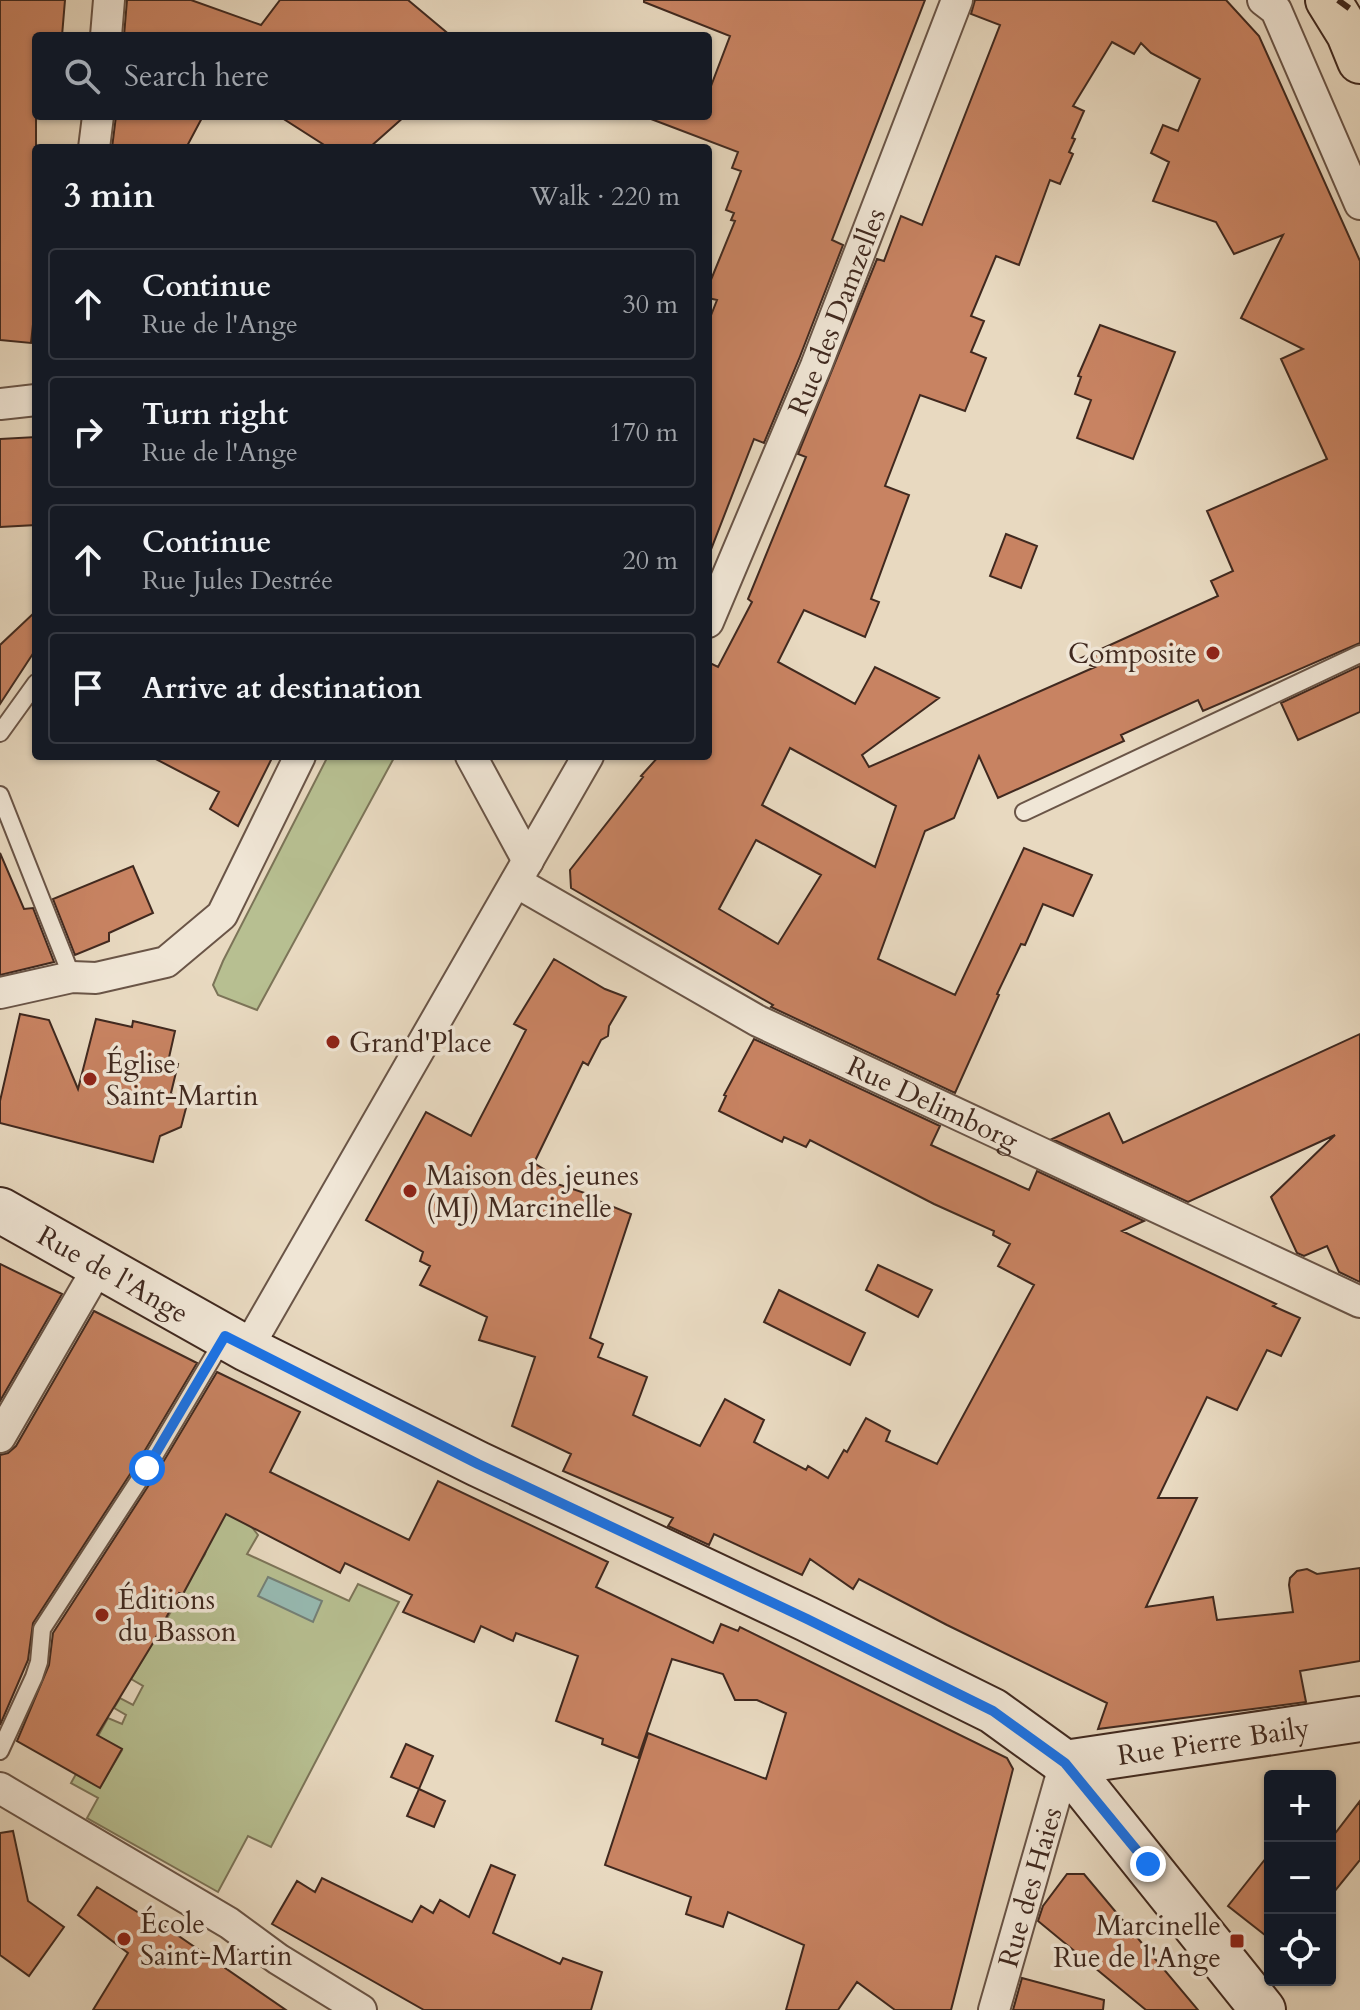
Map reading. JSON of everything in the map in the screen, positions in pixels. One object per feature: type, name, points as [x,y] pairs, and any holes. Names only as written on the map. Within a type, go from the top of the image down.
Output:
[{"type":"main road","points":[[1328,0],[1349,34],[1360,61]]},
{"type":"main road","name":"Rue de l'Ange","points":[[0,1210],[236,1343],[465,1457],[993,1711],[1065,1763],[1263,2010]]},
{"type":"main road","name":"Rue Pierre Baily","points":[[1065,1763],[1360,1719]]},
{"type":"street","points":[[106,32],[109,0]]},
{"type":"street","name":"Rue des Damzelles","points":[[712,613],[816,366],[957,0]]},
{"type":"street","points":[[1263,0],[1276,10],[1360,204]]},
{"type":"street","points":[[94,144],[98,120]]},
{"type":"street","points":[[0,404],[32,400]]},
{"type":"street","points":[[0,993],[72,977],[96,978],[166,962],[222,915],[298,760]]},
{"type":"street","points":[[473,760],[522,872]]},
{"type":"street","points":[[236,1343],[522,872],[586,760]]},
{"type":"street","name":"Rue Delimborg","points":[[522,872],[758,1021],[1360,1302]]},
{"type":"street","points":[[0,1437],[99,1266]]},
{"type":"street","name":"Rue des Haies","points":[[994,2010],[1065,1763]]},
{"type":"street","points":[[6,1801],[229,1923],[278,1959],[361,2010]]},
{"type":"lane","points":[[1024,812],[1360,654]]},
{"type":"lane","points":[[0,733],[32,689]]},
{"type":"lane","points":[[0,795],[72,977]]},
{"type":"lane","points":[[0,1751],[34,1677],[39,1662],[42,1629],[147,1468],[236,1343]]},
{"type":"green space","points":[[326,760],[393,760],[257,1010],[218,995],[213,985]]},
{"type":"green space","points":[[217,1509],[251,1526],[258,1535],[247,1554],[349,1601],[358,1584],[399,1602],[271,1847],[248,1836],[218,1892],[87,1818],[98,1798],[71,1783],[76,1774],[100,1787],[122,1750],[98,1736],[108,1718],[122,1724],[126,1715],[114,1708],[120,1698],[133,1705],[143,1686],[131,1679],[205,1554]]},
{"type":"water","points":[[268,1577],[322,1601],[313,1622],[258,1596]]},
{"type":"building","points":[[0,0],[65,0],[62,32],[32,32],[32,120],[36,120],[36,144],[32,144],[31,343],[0,340]]},
{"type":"building","points":[[127,0],[191,0],[261,25],[280,0],[408,0],[446,32],[124,32]]},
{"type":"building","points":[[925,0],[832,240],[843,245],[799,359],[764,443],[754,439],[712,547],[712,313],[717,300],[712,299],[712,277],[735,221],[731,220],[734,213],[726,210],[741,171],[732,168],[738,152],[654,120],[712,120],[712,83],[730,36],[644,2]]},
{"type":"building","points":[[975,0],[1226,0],[1259,36],[1360,261],[1360,643],[1203,711],[1198,700],[1121,735],[1124,741],[998,798],[979,756],[954,818],[925,831],[878,959],[955,995],[1024,848],[1092,875],[1073,916],[1043,904],[1025,945],[1021,944],[997,994],[955,1093],[771,1007],[773,1005],[571,888],[570,870],[655,760],[712,760],[712,664],[718,667],[752,602],[748,599],[806,457],[798,454],[877,259],[884,261],[901,216],[922,225],[1000,25],[971,14]],"holes":[[[1112,42],[1134,54],[1141,43],[1151,53],[1200,79],[1178,131],[1163,125],[1151,153],[1169,162],[1153,201],[1216,222],[1234,254],[1283,235],[1241,318],[1303,349],[1281,359],[1327,459],[1207,511],[1233,571],[1211,581],[1218,596],[1077,660],[1095,667],[869,767],[862,755],[939,698],[875,667],[855,704],[778,662],[804,610],[865,637],[879,602],[871,599],[909,495],[885,486],[920,395],[965,411],[986,358],[971,352],[984,321],[971,316],[996,256],[1019,265],[1050,180],[1060,184],[1073,154],[1069,152],[1075,139],[1072,138],[1084,111],[1073,106]],[[790,748],[896,806],[875,867],[762,805]],[[756,840],[821,875],[778,944],[719,909]]]},
{"type":"building","points":[[116,120],[201,120],[188,144],[112,144]]},
{"type":"building","points":[[285,120],[400,120],[374,144],[323,144]]},
{"type":"building","points":[[1100,325],[1175,352],[1133,459],[1077,438],[1091,400],[1075,394],[1081,377],[1078,376]]},
{"type":"building","points":[[32,437],[32,525],[0,527],[0,439]]},
{"type":"building","points":[[1006,534],[1037,546],[1021,588],[990,576]]},
{"type":"building","points":[[32,615],[32,655],[0,704],[0,645]]},
{"type":"building","points":[[1360,666],[1360,712],[1298,740],[1281,703]]},
{"type":"building","points":[[158,760],[271,760],[238,826],[210,809],[219,792]]},
{"type":"building","points":[[0,853],[24,909],[33,908],[54,962],[0,975]]},
{"type":"building","points":[[133,866],[153,913],[109,933],[109,941],[75,955],[53,899]]},
{"type":"building","points":[[554,959],[605,989],[626,997],[609,1026],[608,1036],[601,1040],[588,1065],[583,1062],[534,1163],[545,1170],[542,1179],[585,1193],[631,1214],[590,1338],[603,1344],[598,1357],[647,1377],[633,1415],[700,1446],[725,1399],[764,1420],[754,1442],[806,1470],[808,1466],[828,1478],[866,1418],[890,1431],[886,1441],[937,1464],[1034,1285],[998,1266],[1010,1244],[993,1235],[994,1231],[810,1140],[806,1147],[784,1137],[782,1142],[719,1111],[724,1095],[754,1039],[940,1126],[931,1145],[1029,1190],[1037,1171],[1144,1221],[1122,1231],[1300,1318],[1281,1356],[1267,1350],[1237,1410],[1207,1397],[1158,1498],[1197,1498],[1146,1607],[1213,1597],[1217,1620],[1293,1612],[1289,1585],[1290,1578],[1297,1571],[1307,1569],[1317,1574],[1360,1568],[1360,1661],[1300,1671],[1306,1702],[1098,1729],[1107,1703],[859,1579],[853,1589],[810,1559],[802,1575],[714,1534],[709,1545],[668,1526],[673,1518],[563,1471],[571,1454],[512,1426],[535,1357],[479,1340],[487,1317],[420,1285],[430,1266],[420,1261],[423,1252],[366,1220],[426,1112],[471,1136],[526,1030],[514,1024]]},
{"type":"building","name":"Église Saint-Martin","points":[[20,1014],[49,1020],[78,1089],[96,1019],[132,1027],[133,1021],[175,1031],[168,1062],[178,1064],[171,1093],[186,1108],[181,1127],[160,1136],[153,1162],[0,1123],[0,1101]]},
{"type":"building","points":[[1360,1034],[1360,1282],[1339,1272],[1327,1246],[1304,1256],[1297,1253],[1271,1197],[1335,1135],[1188,1202],[1052,1139],[1109,1113],[1123,1143]]},
{"type":"building","points":[[0,1264],[62,1294],[0,1401]]},
{"type":"building","points":[[878,1265],[932,1290],[918,1317],[866,1290]]},
{"type":"building","points":[[779,1290],[865,1333],[850,1365],[764,1322]]},
{"type":"building","points":[[94,1311],[197,1363],[138,1462],[33,1623],[28,1660],[0,1725],[0,1455],[16,1446]]},
{"type":"building","points":[[217,1372],[300,1412],[270,1472],[409,1540],[438,1481],[608,1562],[596,1587],[713,1643],[721,1624],[738,1631],[740,1627],[1007,1758],[1013,1769],[951,2010],[895,2010],[857,1982],[838,2010],[786,2010],[804,1945],[728,1912],[723,1927],[686,1914],[691,1897],[605,1865],[648,1733],[766,1779],[786,1713],[757,1700],[735,1700],[723,1674],[672,1659],[638,1758],[602,1744],[603,1739],[556,1721],[578,1656],[516,1633],[513,1641],[481,1626],[474,1642],[403,1612],[412,1595],[345,1563],[340,1573],[226,1514],[183,1594],[179,1593],[153,1643],[97,1735],[122,1749],[100,1788],[17,1741],[49,1665],[53,1633],[156,1474]]},
{"type":"building","points":[[406,1744],[433,1756],[419,1789],[391,1777]]},
{"type":"building","points":[[419,1789],[445,1801],[434,1827],[407,1816]]},
{"type":"building","points":[[1360,1801],[1360,1860],[1336,1890],[1336,1842],[1336,1832]]},
{"type":"building","points":[[13,1831],[28,1901],[64,1927],[29,1976],[0,1955],[0,1833]]},
{"type":"building","points":[[1264,1861],[1264,1934],[1228,1906]]},
{"type":"building","points":[[491,1865],[515,1875],[493,1933],[560,1964],[563,1958],[602,1972],[591,2010],[424,2010],[272,1924],[297,1881],[315,1892],[322,1878],[412,1922],[421,1906],[433,1913],[440,1900],[469,1917]]},
{"type":"building","points":[[1067,1874],[1084,1874],[1198,2010],[1146,2010],[1038,1921],[1043,1906]]},
{"type":"building","name":"École Saint-Martin","points":[[97,1887],[152,1921],[154,1919],[286,2010],[93,2010],[128,1953],[78,1915]]},
{"type":"building","points":[[1022,1978],[1104,2000],[1103,2010],[1013,2010]]},
{"type":"railway","points":[[1338,0],[1360,16]]},
{"type":"place","name":"Composite","points":[[1213,653]]},
{"type":"place","name":"Grand'Place","points":[[333,1042]]},
{"type":"place","name":"Église Saint-Martin","points":[[90,1079]]},
{"type":"place","name":"Maison des jeunes (MJ) Marcinelle","points":[[410,1191]]},
{"type":"place","name":"Éditions du Basson","points":[[102,1615]]},
{"type":"place","name":"École Saint-Martin","points":[[124,1939]]},
{"type":"place","name":"Marcinelle Rue de l'Ange","points":[[1237,1941]]},
{"type":"route","points":[[147,1468],[225,1336],[478,1464],[807,1619],[993,1711],[1065,1763],[1148,1864]]}]
